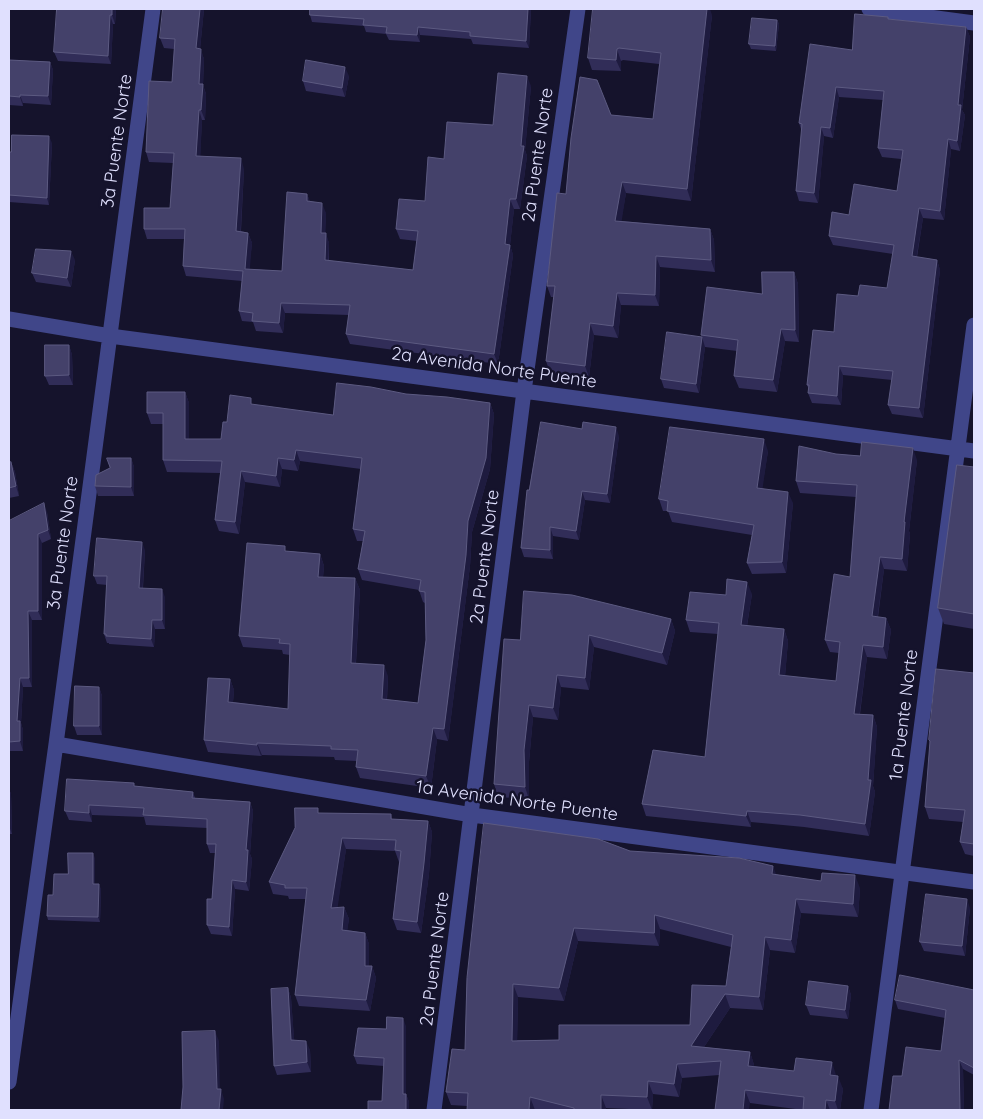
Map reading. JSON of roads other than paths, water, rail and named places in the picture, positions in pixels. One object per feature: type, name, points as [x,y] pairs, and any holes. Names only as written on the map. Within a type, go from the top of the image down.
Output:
[{"type":"street","name":"3a Puente Norte","points":[[9,1082],[56,744],[153,9]]},
{"type":"street","name":"2a Puente Norte","points":[[434,1110],[524,391],[578,9]]},
{"type":"street","points":[[869,9],[974,23]]},
{"type":"street","name":"2a Avenida Norte Puente","points":[[9,319],[110,336],[974,451]]},
{"type":"street","name":"1a Puente Norte","points":[[871,1110],[974,325]]},
{"type":"street","name":"1a Avenida Norte Puente","points":[[56,744],[472,815],[974,882]]}]
